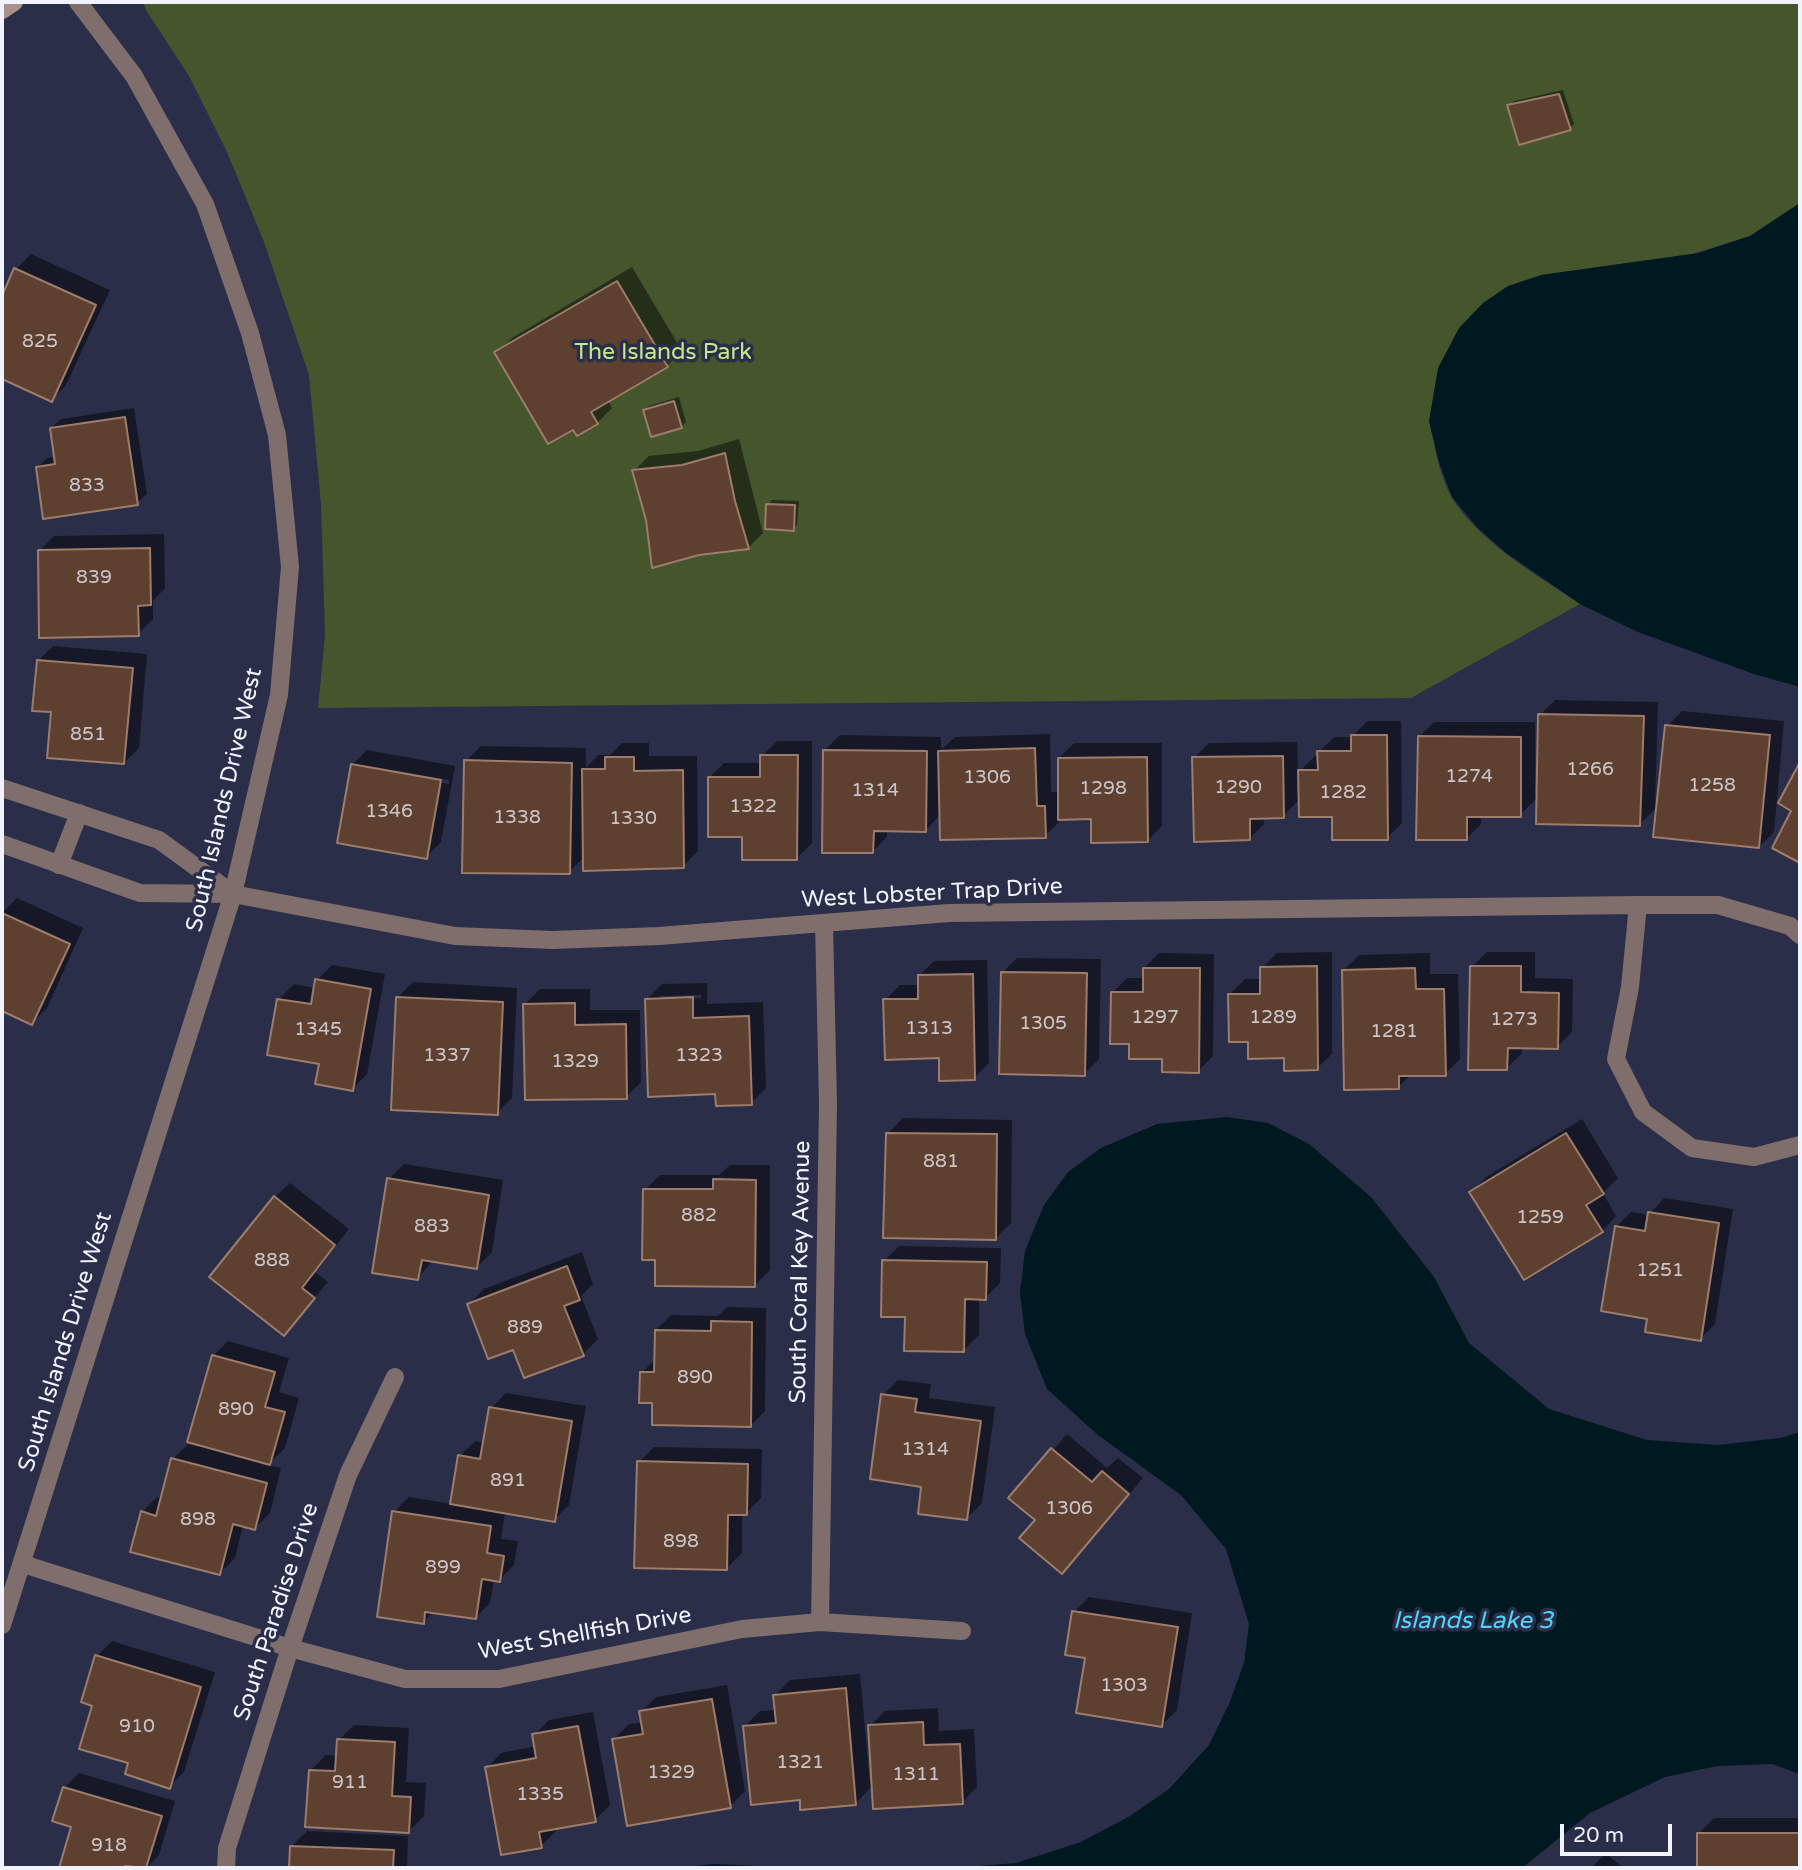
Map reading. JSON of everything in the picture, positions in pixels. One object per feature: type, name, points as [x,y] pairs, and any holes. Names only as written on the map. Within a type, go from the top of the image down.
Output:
[{"type":"main road","points":[[2,9],[14,2]]},
{"type":"street","name":"South Islands Drive West","points":[[2,1625],[233,894],[279,695],[290,567],[277,435],[250,333],[205,204],[134,76],[78,2]]},
{"type":"street","points":[[2,788],[159,840],[233,894]]},
{"type":"street","points":[[59,864],[79,813]]},
{"type":"street","name":"West Lobster Trap Drive","points":[[2,844],[140,893],[233,894],[454,936],[552,940],[659,936],[949,913],[1638,905],[1718,905],[1790,926],[1800,935]]},
{"type":"street","points":[[1638,905],[1630,988],[1616,1059],[1643,1112],[1692,1148],[1754,1157],[1800,1146]]},
{"type":"street","name":"South Coral Key Avenue","points":[[820,1622],[828,1104],[824,923]]},
{"type":"street","name":"South Paradise Drive","points":[[226,1868],[227,1848],[348,1475],[395,1377]]},
{"type":"street","name":"West Shellfish Drive","points":[[23,1564],[290,1648],[405,1679],[499,1679],[742,1629],[820,1622],[962,1631]]},
{"type":"green space","name":"The Islands Park","points":[[143,2],[1800,2],[1800,203],[1750,236],[1692,254],[1541,275],[1429,421],[1444,480],[1464,515],[1510,557],[1580,604],[1411,698],[318,708],[325,635],[321,504],[309,375],[264,242],[227,152],[189,76]]},
{"type":"water","points":[[1800,203],[1800,687],[1754,674],[1638,632],[1580,604],[1505,552],[1477,527],[1452,497],[1438,459],[1429,421],[1438,368],[1459,328],[1483,303],[1508,286],[1541,275],[1699,253],[1750,236]]},
{"type":"water","name":"Islands Lake 3","points":[[1227,1117],[1268,1123],[1309,1144],[1371,1197],[1434,1277],[1469,1343],[1549,1409],[1647,1440],[1718,1445],[1780,1438],[1800,1432],[1800,1774],[1772,1764],[1717,1766],[1665,1777],[1590,1813],[1522,1868],[954,1868],[1016,1863],[1081,1842],[1130,1816],[1169,1789],[1209,1745],[1229,1704],[1244,1663],[1249,1624],[1226,1549],[1181,1495],[1098,1435],[1047,1389],[1025,1334],[1020,1293],[1025,1251],[1044,1205],[1068,1172],[1101,1148],[1157,1124]]},
{"type":"water","points":[[713,1864],[780,1867],[934,1868],[680,1868]]},
{"type":"building","points":[[1559,94],[1571,130],[1519,145],[1507,105]]},
{"type":"building","points":[[14,268],[96,305],[52,402],[2,379],[2,296]]},
{"type":"building","points":[[617,281],[668,367],[591,412],[598,424],[577,436],[573,430],[548,444],[494,352]]},
{"type":"building","points":[[674,401],[682,428],[651,437],[643,410]]},
{"type":"building","points":[[125,417],[138,505],[43,519],[36,467],[55,464],[50,428]]},
{"type":"building","points":[[725,453],[749,549],[699,555],[652,568],[646,520],[632,470],[682,465]]},
{"type":"building","points":[[766,504],[795,505],[794,531],[765,529]]},
{"type":"building","points":[[150,548],[151,605],[138,606],[139,636],[39,638],[38,550]]},
{"type":"building","points":[[37,660],[133,668],[124,764],[47,758],[51,712],[32,711]]},
{"type":"building","points":[[1538,714],[1644,716],[1640,826],[1536,824]]},
{"type":"building","points":[[1665,725],[1770,735],[1759,848],[1653,837]]},
{"type":"building","points":[[1351,735],[1387,735],[1388,840],[1332,840],[1332,817],[1299,817],[1298,770],[1318,770],[1317,751],[1351,751]]},
{"type":"building","points":[[1418,736],[1521,737],[1521,817],[1467,817],[1467,840],[1416,840]]},
{"type":"building","points":[[1035,748],[1037,806],[1045,806],[1046,838],[940,840],[938,751]]},
{"type":"building","points":[[823,750],[927,751],[926,832],[874,831],[873,853],[822,853]]},
{"type":"building","points":[[760,755],[798,755],[797,860],[742,860],[742,837],[708,837],[708,777],[760,777]]},
{"type":"building","points":[[1283,756],[1284,818],[1250,819],[1250,840],[1194,842],[1192,757]]},
{"type":"building","points":[[605,757],[634,757],[634,771],[683,770],[684,868],[583,871],[582,769],[605,769]]},
{"type":"building","points":[[1147,757],[1148,842],[1091,843],[1091,819],[1058,820],[1058,758]]},
{"type":"building","points":[[464,760],[572,763],[570,874],[462,873]]},
{"type":"building","points":[[1800,762],[1800,863],[1772,848],[1791,811],[1778,803]]},
{"type":"building","points":[[351,764],[441,780],[427,859],[337,843]]},
{"type":"building","points":[[2,913],[70,944],[32,1025],[2,1011]]},
{"type":"building","points":[[1317,966],[1318,1070],[1284,1071],[1284,1058],[1248,1059],[1248,1042],[1229,1042],[1228,994],[1260,994],[1260,967]]},
{"type":"building","points":[[1470,966],[1521,966],[1521,992],[1559,993],[1558,1049],[1508,1048],[1507,1070],[1468,1070]]},
{"type":"building","points":[[1143,968],[1200,968],[1199,1073],[1162,1072],[1162,1059],[1129,1059],[1129,1044],[1110,1044],[1111,992],[1143,992]]},
{"type":"building","points":[[1415,968],[1416,989],[1444,989],[1446,1076],[1399,1076],[1399,1089],[1344,1090],[1342,970]]},
{"type":"building","points":[[1001,972],[1087,973],[1085,1076],[999,1074]]},
{"type":"building","points":[[973,974],[975,1080],[939,1081],[939,1058],[885,1060],[883,999],[918,999],[918,975]]},
{"type":"building","points":[[315,979],[371,989],[353,1091],[315,1084],[319,1064],[267,1055],[277,999],[311,1004]]},
{"type":"building","points":[[396,997],[503,1002],[498,1115],[391,1110]]},
{"type":"building","points":[[693,997],[693,1018],[749,1016],[752,1105],[716,1106],[715,1094],[648,1097],[645,999]]},
{"type":"building","points":[[575,1003],[575,1025],[626,1024],[627,1099],[525,1100],[523,1004]]},
{"type":"building","points":[[886,1133],[997,1134],[996,1240],[883,1238]]},
{"type":"building","points":[[1566,1133],[1604,1194],[1586,1205],[1603,1232],[1524,1280],[1469,1192]]},
{"type":"building","points":[[387,1178],[489,1195],[477,1269],[422,1260],[418,1280],[372,1273]]},
{"type":"building","points":[[713,1179],[756,1180],[755,1287],[655,1286],[655,1260],[642,1260],[643,1189],[713,1189]]},
{"type":"building","points":[[274,1196],[335,1245],[302,1288],[315,1298],[284,1336],[209,1277]]},
{"type":"building","points":[[1648,1212],[1719,1223],[1701,1341],[1645,1332],[1647,1319],[1601,1311],[1615,1226],[1645,1231]]},
{"type":"building","points":[[882,1260],[987,1262],[986,1300],[965,1299],[964,1352],[904,1351],[905,1317],[881,1317]]},
{"type":"building","points":[[567,1266],[580,1300],[564,1306],[584,1356],[524,1378],[513,1350],[488,1359],[467,1304]]},
{"type":"building","points":[[711,1321],[752,1322],[751,1427],[652,1425],[652,1403],[639,1403],[640,1372],[654,1372],[655,1330],[711,1331]]},
{"type":"building","points":[[212,1355],[275,1372],[265,1407],[285,1412],[270,1465],[187,1442]]},
{"type":"building","points":[[881,1394],[917,1399],[915,1412],[981,1421],[967,1520],[918,1514],[921,1487],[870,1479]]},
{"type":"building","points":[[489,1407],[572,1421],[555,1522],[450,1504],[458,1455],[480,1459]]},
{"type":"building","points":[[1051,1448],[1092,1482],[1102,1471],[1129,1494],[1062,1574],[1019,1538],[1035,1520],[1008,1498]]},
{"type":"building","points":[[171,1458],[267,1483],[255,1530],[233,1524],[220,1575],[130,1552],[141,1511],[156,1516]]},
{"type":"building","points":[[637,1461],[748,1464],[747,1515],[728,1515],[727,1570],[634,1568]]},
{"type":"building","points":[[392,1511],[491,1526],[487,1553],[504,1556],[500,1582],[482,1579],[476,1619],[425,1612],[424,1624],[377,1617]]},
{"type":"building","points":[[1072,1611],[1178,1627],[1162,1727],[1076,1713],[1085,1658],[1065,1655]]},
{"type":"building","points":[[95,1655],[201,1687],[170,1789],[125,1774],[128,1763],[79,1749],[92,1706],[81,1702]]},
{"type":"building","points":[[846,1688],[856,1805],[800,1810],[800,1800],[751,1805],[743,1726],[776,1723],[773,1695]]},
{"type":"building","points":[[712,1699],[731,1808],[627,1826],[612,1739],[643,1734],[639,1711]]},
{"type":"building","points":[[923,1722],[924,1745],[960,1744],[963,1804],[873,1809],[868,1725]]},
{"type":"building","points":[[578,1726],[596,1822],[539,1832],[542,1848],[501,1855],[485,1767],[536,1758],[532,1734]]},
{"type":"building","points":[[337,1739],[395,1742],[392,1796],[411,1797],[409,1833],[305,1827],[309,1770],[335,1771]]},
{"type":"building","points":[[63,1787],[162,1816],[146,1868],[59,1868],[71,1827],[52,1821]]},
{"type":"building","points":[[1697,1833],[1800,1833],[1800,1868],[1697,1868]]},
{"type":"building","points":[[290,1846],[394,1850],[393,1868],[289,1868]]}]
